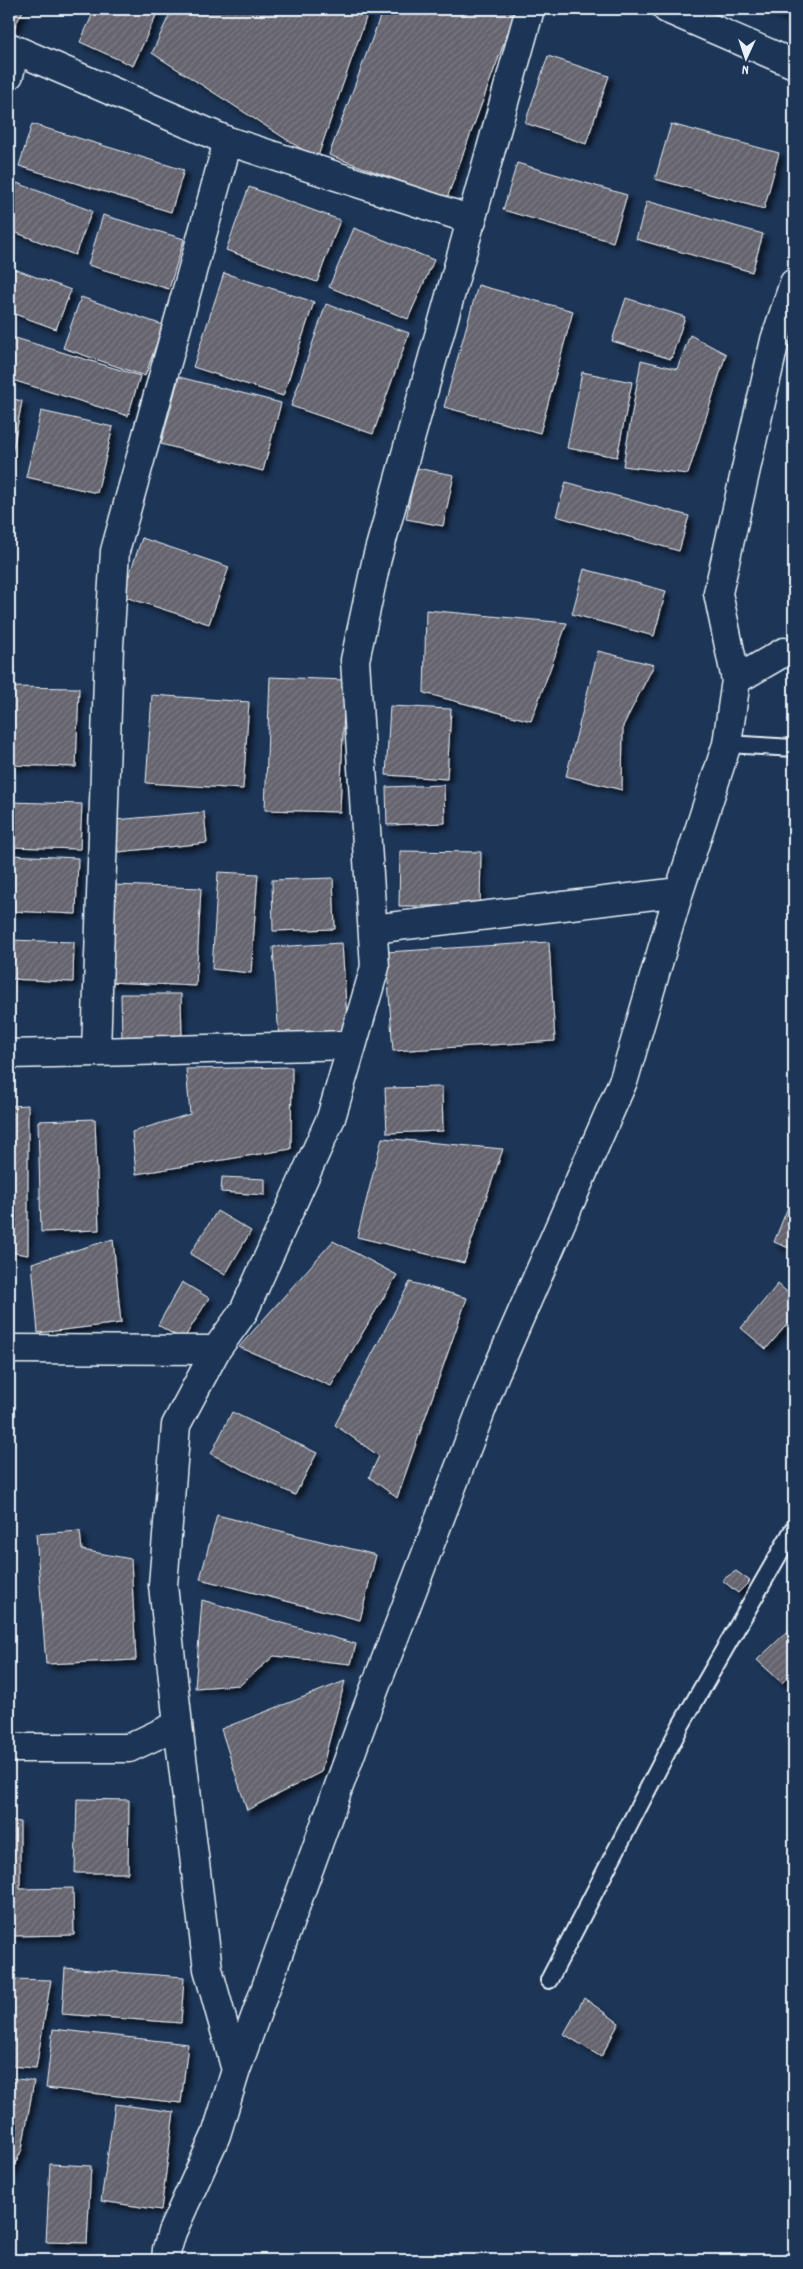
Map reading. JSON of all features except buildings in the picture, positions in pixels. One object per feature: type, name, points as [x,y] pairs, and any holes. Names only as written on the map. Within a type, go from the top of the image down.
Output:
[{"type":"street","points":[[236,2070],[208,1969],[163,1585],[176,1425],[216,1350],[244,1311],[331,1118],[375,967],[355,660],[377,558],[530,9]]},
{"type":"street","points":[[667,9],[794,64]]},
{"type":"street","points":[[11,57],[228,141],[472,220]]},
{"type":"street","points":[[96,1052],[109,646],[115,551],[228,141]]},
{"type":"street","points":[[166,2260],[166,2249],[172,2232],[216,2136],[236,2070],[368,1706],[495,1374],[624,1079],[679,892],[727,744],[736,680],[718,594],[775,340],[794,283]]},
{"type":"street","points":[[736,680],[784,652],[794,655]]},
{"type":"street","points":[[373,929],[679,892]]},
{"type":"street","points":[[9,1054],[352,1045]]},
{"type":"street","points":[[9,1349],[216,1350]]},
{"type":"street","points":[[9,1748],[128,1748],[178,1725]]},
{"type":"lane","points":[[727,744],[794,748]]},
{"type":"lane","points":[[549,1980],[681,1725],[794,1528]]}]
